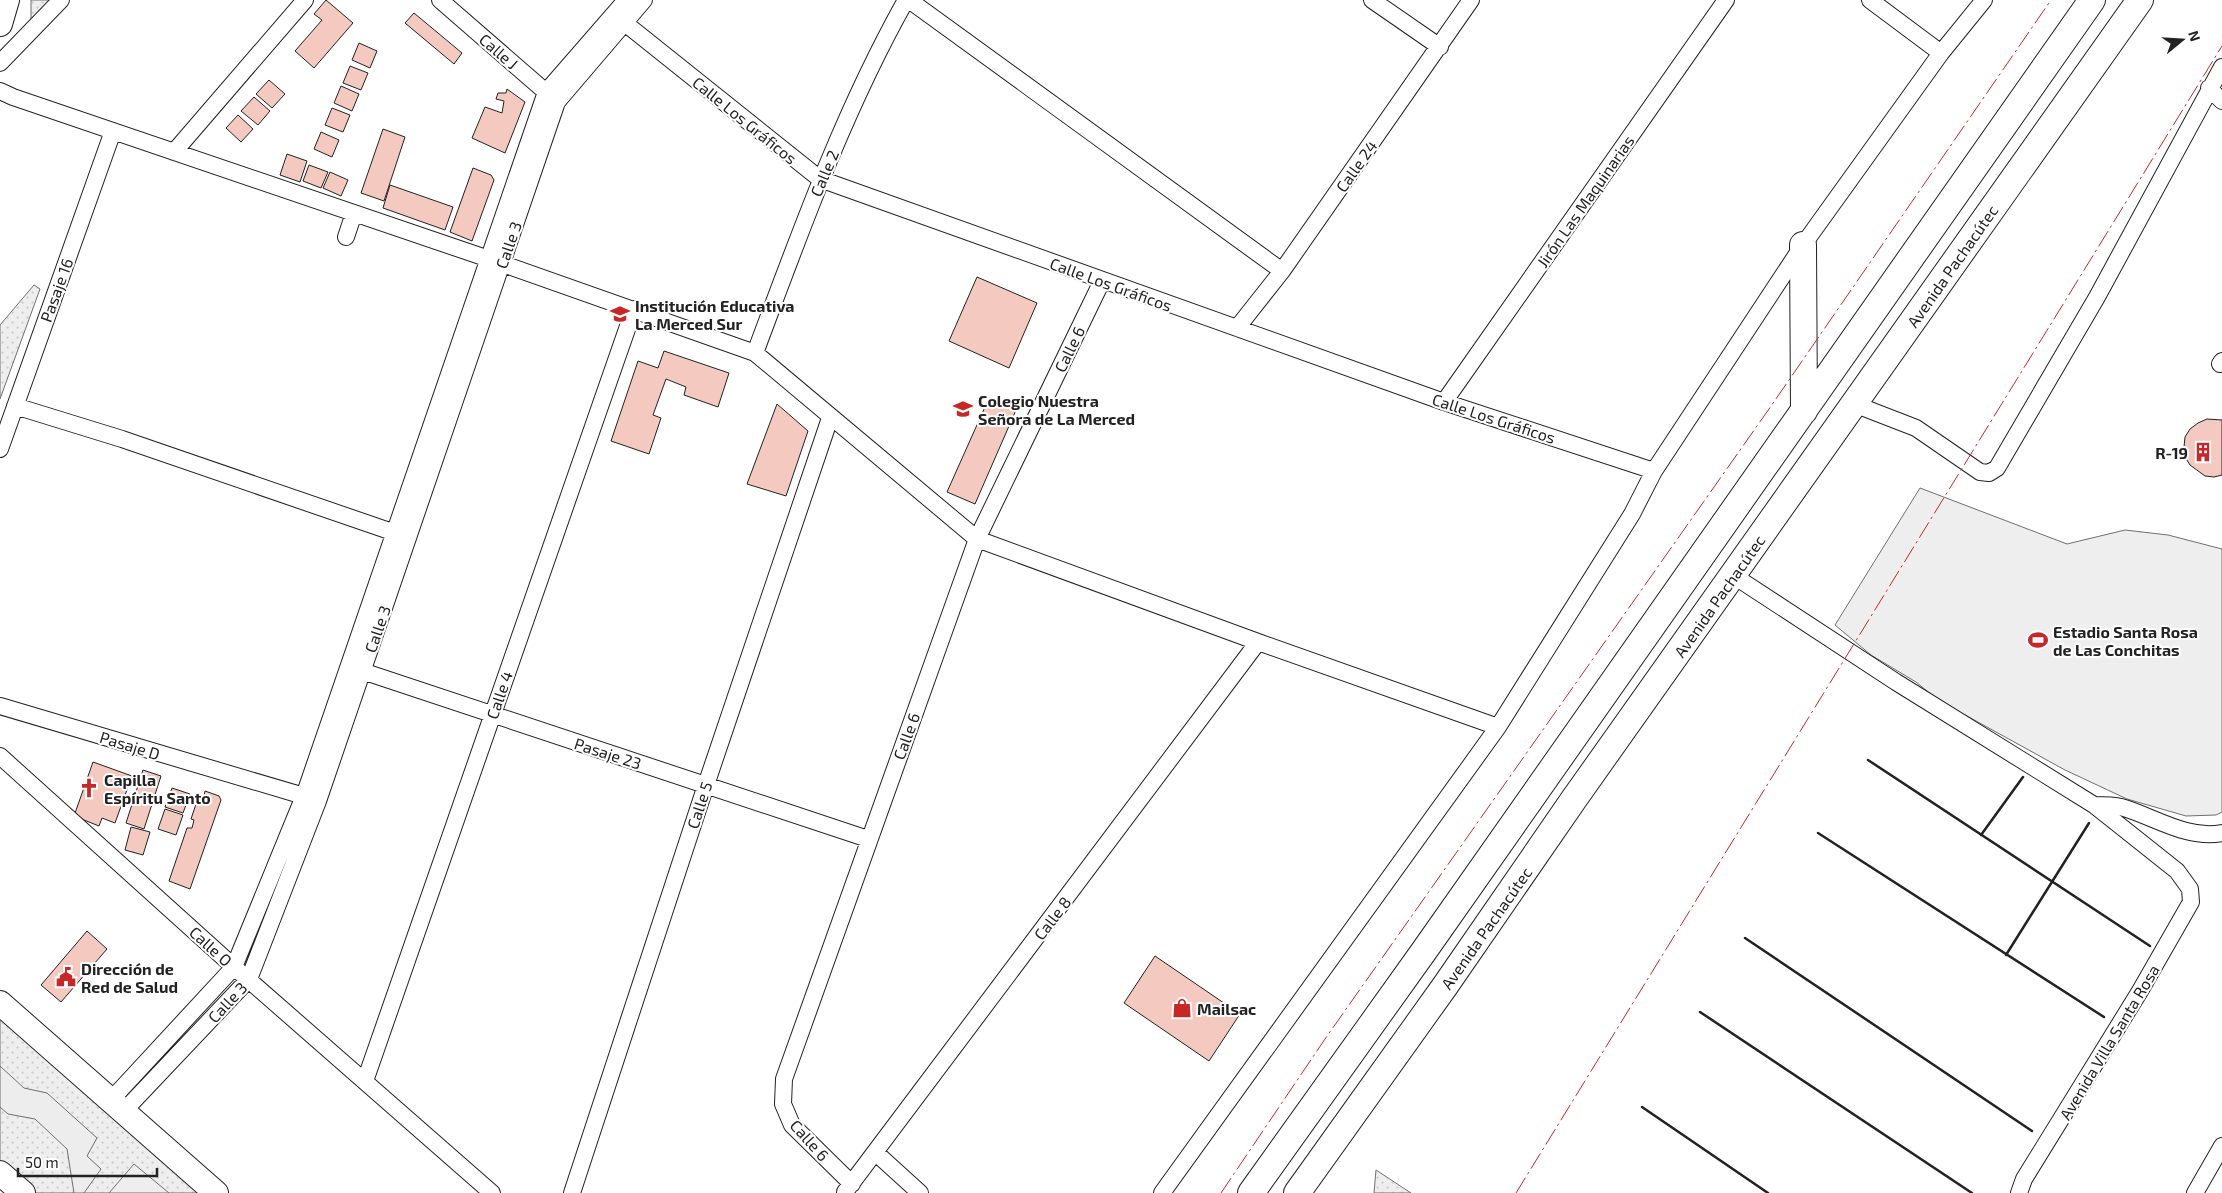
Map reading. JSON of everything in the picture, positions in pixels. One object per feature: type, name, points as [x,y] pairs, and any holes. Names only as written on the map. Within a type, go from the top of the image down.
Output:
[{"type":"main road","points":[[1251,1193],[1424,951],[2092,0]]},
{"type":"main road","name":"Avenida Pachacútec","points":[[1297,1193],[1440,994],[1574,799],[1734,576],[2140,0]]},
{"type":"main road","points":[[1803,245],[1804,411]]},
{"type":"street","points":[[0,24],[7,0]]},
{"type":"street","points":[[0,63],[61,0]]},
{"type":"street","points":[[174,152],[305,0]]},
{"type":"street","points":[[619,18],[626,0]]},
{"type":"street","points":[[551,97],[619,18],[644,0]]},
{"type":"street","points":[[908,0],[1282,271]]},
{"type":"street","name":"Calle 2","points":[[755,353],[820,179],[877,52],[908,0]]},
{"type":"street","points":[[1372,0],[1440,48]]},
{"type":"street","name":"Calle 24","points":[[1238,328],[1282,271],[1472,0]]},
{"type":"street","name":"Jirón Las Maquinarias","points":[[1444,402],[1726,0]]},
{"type":"street","points":[[1870,0],[1941,53]]},
{"type":"street","points":[[1162,1193],[1498,727],[1632,514],[1654,471],[1803,245],[1941,53],[1984,0]]},
{"type":"street","name":"Calle J","points":[[443,1],[551,97]]},
{"type":"street","name":"Calle Los Gráficos","points":[[619,18],[820,179],[1444,402],[1654,471]]},
{"type":"street","points":[[1854,404],[1916,428],[1980,472],[1989,473],[1997,468],[2097,297],[2222,67]]},
{"type":"street","points":[[2209,88],[2222,101]]},
{"type":"street","points":[[0,90],[13,97],[495,261],[755,353],[783,375],[830,418],[977,539],[1258,642],[1498,727]]},
{"type":"street","name":"Calle 3","points":[[117,1107],[249,979],[551,97]]},
{"type":"street","name":"Pasaje 16","points":[[0,448],[113,131]]},
{"type":"street","points":[[346,237],[354,213]]},
{"type":"street","name":"Calle 6","points":[[848,1189],[792,1125],[783,1104],[788,1069],[868,839],[977,539],[1102,280]]},
{"type":"street","name":"Calle 4","points":[[365,1081],[634,310]]},
{"type":"street","points":[[15,406],[122,439],[402,535]]},
{"type":"street","name":"Calle 5","points":[[572,1193],[706,785],[830,418]]},
{"type":"street","points":[[1734,576],[1896,682],[2094,805],[2120,806],[2190,832],[2222,833]]},
{"type":"street","name":"Calle 8","points":[[848,1189],[1258,642]]},
{"type":"street","name":"Pasaje 23","points":[[356,669],[868,839]]},
{"type":"street","name":"Pasaje D","points":[[0,706],[311,798]]},
{"type":"street","name":"Calle O","points":[[0,756],[234,966],[492,1193]]},
{"type":"street","name":"Calle 3","points":[[117,1107],[234,966],[311,798]]},
{"type":"street","name":"Avenida Villa Santa Rosa","points":[[2019,1193],[2024,1179],[2140,991],[2192,902],[2190,889],[2176,871],[2094,805]]},
{"type":"street","points":[[0,1003],[216,1193]]},
{"type":"street","points":[[2195,1193],[2222,1146]]},
{"type":"street","points":[[876,1153],[920,1193]]},
{"type":"street","points":[[0,1173],[23,1193]]},
{"type":"shaded area","points":[[31,0],[50,0],[31,21]]},
{"type":"shaded area","points":[[34,285],[40,289],[0,399],[0,325]]},
{"type":"shaded area","name":"Estadio Santa Rosa de Las Conchitas","points":[[1920,488],[2067,544],[2125,530],[2168,535],[2222,549],[2222,812],[2216,815],[2186,816],[2127,799],[2065,770],[1938,700],[1916,682],[1871,655],[1835,625]]},
{"type":"shaded area","points":[[0,1015],[201,1193],[35,1193],[0,1162]]},
{"type":"shaded area","points":[[0,1066],[24,1088],[47,1093],[97,1138],[87,1156],[101,1169],[84,1193],[74,1193],[67,1149],[35,1119],[8,1114],[0,1107]]},
{"type":"shaded area","points":[[134,1164],[169,1193],[109,1193]]},
{"type":"shaded area","points":[[1376,1170],[1411,1193],[1374,1193]]},
{"type":"building","points":[[326,0],[353,23],[314,68],[295,51],[322,20],[314,14]]},
{"type":"building","points":[[414,13],[462,53],[454,64],[405,23]]},
{"type":"building","points":[[359,43],[377,51],[370,68],[352,60]]},
{"type":"building","points":[[350,66],[368,73],[361,90],[343,83]]},
{"type":"building","points":[[269,80],[285,94],[272,108],[256,94]]},
{"type":"building","points":[[341,86],[359,94],[352,111],[334,103]]},
{"type":"building","points":[[507,89],[525,102],[505,153],[472,138],[485,107],[502,113],[504,101],[496,99],[498,93],[506,93]]},
{"type":"building","points":[[254,97],[270,111],[258,125],[241,111]]},
{"type":"building","points":[[332,108],[350,115],[343,132],[325,125]]},
{"type":"building","points":[[238,115],[253,129],[241,142],[226,128]]},
{"type":"building","points":[[383,129],[405,137],[384,201],[361,193]]},
{"type":"building","points":[[321,132],[339,140],[332,157],[314,149]]},
{"type":"building","points":[[287,154],[307,161],[300,182],[280,175]]},
{"type":"building","points":[[309,165],[328,172],[321,188],[303,181]]},
{"type":"building","points":[[473,168],[491,175],[494,180],[472,241],[450,232]]},
{"type":"building","points":[[330,172],[348,180],[341,196],[323,188]]},
{"type":"building","points":[[390,185],[453,207],[445,230],[383,208]]},
{"type":"building","points":[[977,277],[1037,303],[1009,368],[949,341]]},
{"type":"building","points":[[664,351],[729,373],[718,407],[684,395],[686,387],[666,379],[653,415],[661,418],[649,454],[611,441],[638,361],[658,368]]},
{"type":"building","points":[[989,398],[1016,410],[975,504],[947,492]]},
{"type":"building","points":[[777,404],[808,431],[786,496],[747,484]]},
{"type":"building","name":"R-19","points":[[2207,419],[2222,420],[2222,475],[2214,477],[2205,476],[2190,465],[2185,457],[2185,437],[2190,429]]},
{"type":"building","points":[[93,762],[132,776],[115,823],[102,818],[99,826],[74,816]]},
{"type":"building","points":[[143,770],[161,776],[144,829],[126,823]]},
{"type":"building","points":[[172,788],[190,794],[183,813],[165,807]]},
{"type":"building","points":[[205,791],[219,796],[221,800],[190,889],[169,881],[187,828],[192,828],[194,820],[191,819],[198,798],[203,800]]},
{"type":"building","points":[[165,809],[183,815],[176,835],[158,829]]},
{"type":"building","points":[[131,827],[150,832],[143,855],[125,850]]},
{"type":"building","points":[[87,931],[107,949],[61,1002],[41,985]]},
{"type":"building","name":"Mailsac","points":[[1155,956],[1240,1014],[1209,1061],[1124,1003]]},
{"type":"wall","points":[[1868,760],[2150,946]]},
{"type":"wall","points":[[1981,835],[2023,777]]},
{"type":"wall","points":[[2006,955],[2089,823]]},
{"type":"wall","points":[[1818,833],[2104,1017]]},
{"type":"wall","points":[[1745,938],[2032,1131]]},
{"type":"wall","points":[[1700,1012],[1972,1193]]},
{"type":"wall","points":[[1642,1107],[1768,1193]]},
{"type":"power","points":[[1221,1193],[1325,1039],[1769,409],[2051,0]]},
{"type":"power","points":[[1516,1193],[2222,46]]},
{"type":"place","name":"Institución Educativa La Merced Sur","points":[[620,314]]},
{"type":"place","name":"Colegio Nuestra Señora de La Merced","points":[[963,409]]},
{"type":"place","name":"R-19","points":[[2203,452]]},
{"type":"place","name":"Estadio Santa Rosa de Las Conchitas","points":[[2038,640]]},
{"type":"place","name":"Capilla Espíritu Santo","points":[[89,788]]},
{"type":"place","name":"Dirección de Red de Salud","points":[[66,977]]},
{"type":"place","name":"Mailsac","points":[[1182,1008]]}]
